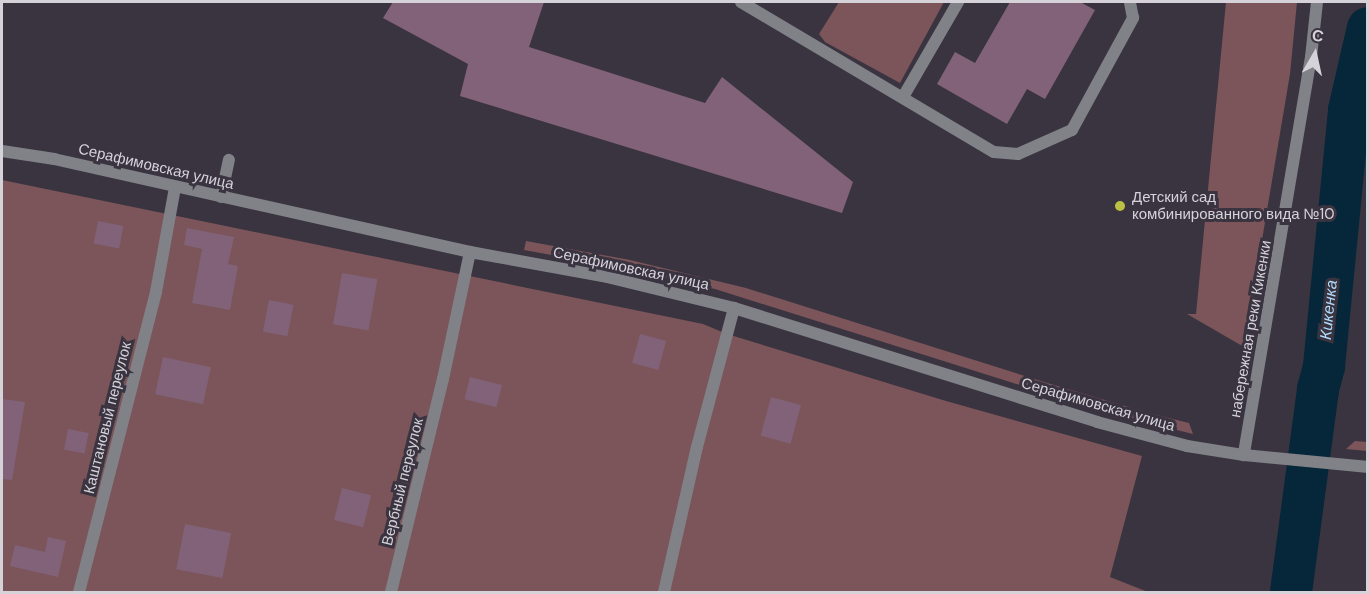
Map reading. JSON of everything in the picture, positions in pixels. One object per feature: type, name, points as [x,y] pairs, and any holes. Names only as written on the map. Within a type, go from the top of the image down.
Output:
[{"type":"street","points":[[741,2],[994,152],[1018,154],[1072,130],[1133,18],[1130,2]]},
{"type":"street","points":[[903,97],[958,2]]},
{"type":"street","name":"набережная реки Кикенки","points":[[1244,455],[1311,57],[1317,2]]},
{"type":"street","name":"Серафимовская улица","points":[[2,151],[54,159],[470,252],[608,278],[734,308],[1097,422],[1187,446],[1244,455]]},
{"type":"street","points":[[221,197],[229,160]]},
{"type":"street","name":"Каштановый переулок","points":[[79,592],[156,292],[175,187]]},
{"type":"street","name":"Вербный переулок","points":[[391,592],[443,380],[470,252]]},
{"type":"street","points":[[664,592],[697,447],[734,308]]},
{"type":"street","points":[[1244,455],[1368,467]]},
{"type":"shaded area","points":[[839,2],[944,2],[900,83],[825,42],[819,34]]},
{"type":"shaded area","points":[[1226,2],[1297,2],[1290,74],[1244,347],[1187,314],[1196,314]]},
{"type":"shaded area","points":[[2,180],[703,324],[727,334],[946,401],[1142,456],[1110,577],[1148,592],[2,592]]},
{"type":"shaded area","points":[[526,241],[630,260],[746,288],[1044,382],[1189,423],[1193,434],[1112,414],[715,289],[628,269],[524,250]]},
{"type":"shaded area","points":[[1355,441],[1367,442],[1367,451],[1346,449]]},
{"type":"water","points":[[1299,387],[1318,389],[1333,394],[1330,412],[1300,411],[1296,403]]},
{"type":"building","points":[[393,2],[544,2],[529,47],[705,103],[722,77],[853,182],[842,213],[460,96],[468,64],[383,18]]},
{"type":"building","points":[[1010,2],[1080,2],[1095,10],[1045,99],[1027,89],[1007,124],[937,84],[955,52],[975,63]]},
{"type":"building","points":[[98,221],[124,226],[119,249],[94,244]]},
{"type":"building","points":[[187,228],[234,237],[228,264],[238,266],[230,310],[192,303],[202,249],[184,245]]},
{"type":"building","points":[[342,273],[377,279],[368,330],[333,324]]},
{"type":"building","points":[[269,300],[294,305],[287,336],[263,331]]},
{"type":"building","points":[[640,334],[666,341],[658,370],[632,363]]},
{"type":"building","points":[[163,357],[211,367],[203,404],[155,394]]},
{"type":"building","points":[[470,377],[502,385],[496,407],[464,399]]},
{"type":"building","points":[[771,397],[801,405],[791,444],[761,436]]},
{"type":"building","points":[[2,399],[25,402],[12,480],[2,479]]},
{"type":"building","points":[[68,429],[89,433],[85,454],[64,450]]},
{"type":"building","points":[[342,488],[371,495],[363,527],[334,520]]},
{"type":"building","points":[[185,524],[231,533],[222,578],[176,569]]},
{"type":"building","points":[[48,537],[66,541],[58,577],[10,566],[15,545],[45,552]]},
{"type":"waterway","name":"Кикенка","points":[[1291,592],[1318,389],[1324,366],[1349,110],[1368,28]]},
{"type":"waterway","points":[[1289,488],[1304,490]]},
{"type":"place","name":"Детский сад комбинированного вида №10","points":[[1120,206]]}]
